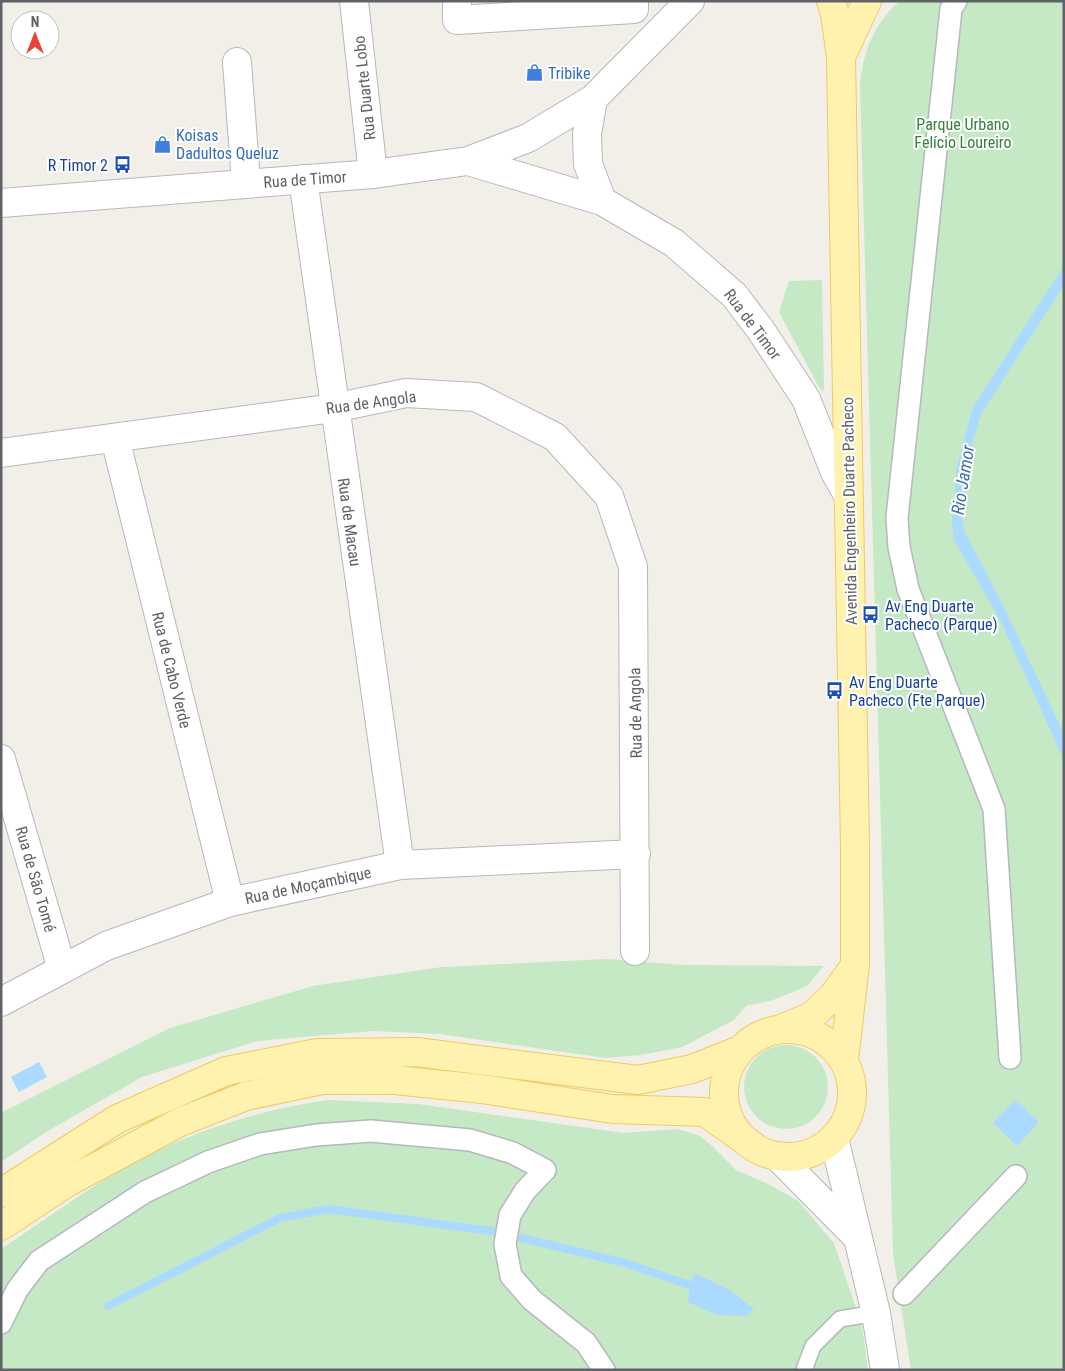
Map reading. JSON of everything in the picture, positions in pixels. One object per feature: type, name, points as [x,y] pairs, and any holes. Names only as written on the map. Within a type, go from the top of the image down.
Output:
[{"type":"main road","name":"Avenida Engenheiro Duarte Pacheco","points":[[831,1],[835,14],[841,58],[855,846],[855,965],[844,1060]]},
{"type":"main road","name":"Avenida Engenheiro Duarte Pacheco","points":[[841,58],[868,1]]},
{"type":"main road","points":[[1,1193],[117,1119],[226,1070],[317,1053],[416,1052],[638,1080],[692,1069],[740,1050],[759,1036],[812,1016],[833,996],[855,965]]},
{"type":"main road","points":[[1,1226],[68,1182],[180,1122],[246,1096],[322,1080],[395,1080],[482,1089],[613,1109],[706,1112],[765,1151],[798,1156],[818,1150],[834,1138],[846,1121],[852,1100],[851,1079],[844,1060],[832,1046],[817,1035],[800,1029],[781,1029]]},
{"type":"main road","points":[[740,1050],[729,1069],[724,1090],[727,1112],[737,1132],[765,1151]]},
{"type":"street","name":"Rua Duarte Lobo","points":[[354,1],[374,174]]},
{"type":"street","points":[[457,1],[457,20],[634,9],[634,1]]},
{"type":"street","points":[[468,161],[528,138],[593,99],[690,1]]},
{"type":"street","points":[[956,1],[951,9],[897,518],[898,547],[908,589],[994,809],[1010,1058]]},
{"type":"street","points":[[237,62],[246,182]]},
{"type":"street","points":[[593,99],[587,134],[588,164],[602,201]]},
{"type":"street","name":"Rua de Timor","points":[[1,203],[246,182],[374,174],[468,161],[602,201],[674,243],[734,295],[760,329],[806,399],[835,472],[848,495]]},
{"type":"street","name":"Rua de Macau","points":[[304,179],[334,408],[400,865]]},
{"type":"street","name":"Rua de Angola","points":[[1,453],[334,408],[406,393],[476,397],[554,437],[609,496],[633,567],[636,854],[635,951]]},
{"type":"street","name":"Rua de Cabo Verde","points":[[115,438],[230,902]]},
{"type":"street","name":"Rua de São Tomé","points":[[1,760],[62,969]]},
{"type":"street","name":"Rua de Moçambique","points":[[1,1002],[106,946],[230,902],[400,865],[636,854]]},
{"type":"street","points":[[1,1323],[17,1290],[39,1261],[145,1192],[208,1162],[260,1144],[316,1135],[371,1131],[470,1140],[513,1153],[545,1170],[525,1190],[510,1215],[505,1244],[512,1276],[532,1300],[586,1343],[604,1370]]},
{"type":"street","points":[[834,1138],[876,1314],[885,1370]]},
{"type":"street","points":[[765,1151],[859,1239]]},
{"type":"street","points":[[904,1294],[1016,1176]]},
{"type":"lane","points":[[804,1370],[813,1346],[840,1319],[876,1314]]},
{"type":"green space","name":"Parque Urbano Felício Loureiro","points":[[900,1],[1064,1],[1064,1370],[911,1370],[893,1254],[860,85],[864,61],[871,39],[883,19]]},
{"type":"green space","points":[[822,280],[824,391],[820,389],[779,312],[789,281]]},
{"type":"green space","points":[[608,959],[684,965],[824,966],[807,986],[773,1000],[746,1006],[734,1020],[682,1047],[641,1055],[605,1058],[440,1034],[373,1031],[257,1041],[142,1077],[46,1132],[1,1162],[1,1113],[170,1028],[313,986],[442,967]]},
{"type":"green space","points":[[786,1045],[802,1048],[816,1057],[825,1071],[828,1087],[825,1103],[816,1117],[802,1126],[786,1129],[770,1126],[756,1117],[747,1103],[744,1087],[747,1071],[756,1057],[770,1048]]},
{"type":"green space","points":[[327,1100],[418,1104],[624,1133],[677,1129],[698,1135],[736,1170],[770,1185],[798,1201],[834,1243],[862,1326],[868,1370],[1,1370],[1,1249],[101,1182],[140,1159],[166,1147],[218,1126],[245,1118]]},
{"type":"water","name":"Rio Jamor","points":[[1064,266],[1064,285],[981,414],[966,464],[962,520],[965,533],[1001,601],[1064,734],[1064,760],[1000,620],[954,540],[952,524],[957,467],[973,407]]},
{"type":"water","points":[[39,1062],[47,1077],[19,1092],[11,1077]]},
{"type":"water","points":[[1015,1100],[1039,1122],[1017,1146],[993,1123]]},
{"type":"water","points":[[694,1273],[728,1289],[754,1309],[747,1316],[717,1315],[688,1302],[690,1287],[702,1293],[703,1290],[691,1284]]},
{"type":"waterway","points":[[108,1306],[280,1218],[328,1209],[491,1231]]},
{"type":"waterway","points":[[517,1237],[625,1263],[704,1290]]},
{"type":"place","name":"Tribike","points":[[534,73]]},
{"type":"place","name":"Koisas Dadultos Queluz","points":[[162,144]]},
{"type":"place","name":"R Timor 2","points":[[122,165]]},
{"type":"place","name":"Av Eng Duarte Pacheco (Parque)","points":[[871,615]]},
{"type":"place","name":"Av Eng Duarte Pacheco (Fte Parque)","points":[[835,691]]}]
